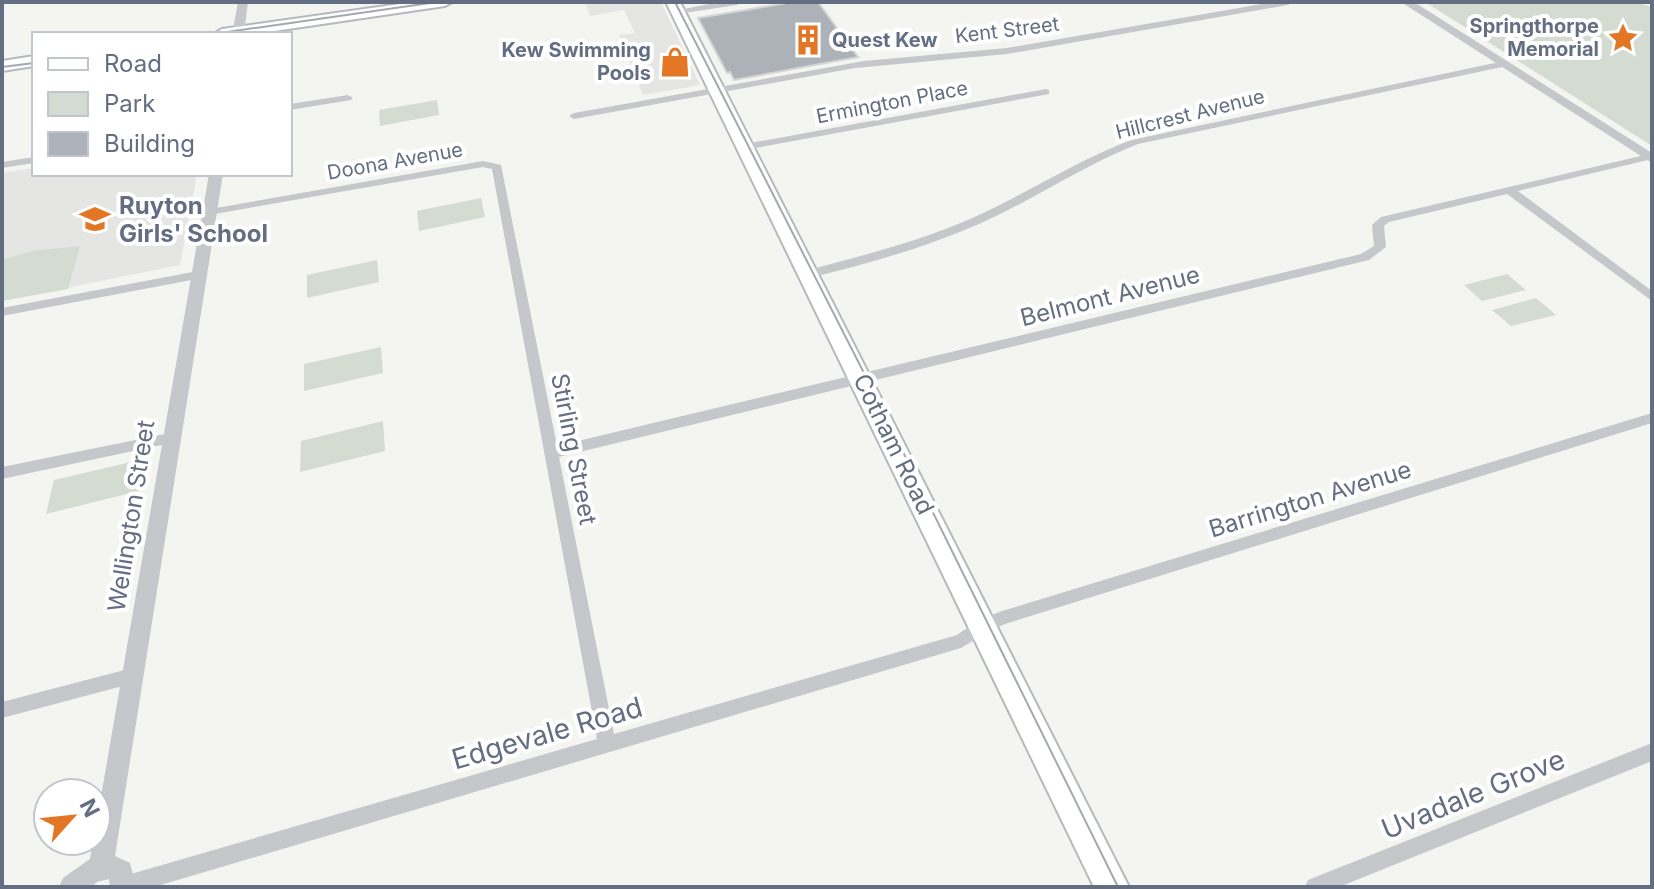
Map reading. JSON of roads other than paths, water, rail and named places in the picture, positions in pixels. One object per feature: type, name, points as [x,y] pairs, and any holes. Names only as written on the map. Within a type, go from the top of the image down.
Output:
[{"type":"main road","points":[[246,32],[445,2]]},
{"type":"main road","name":"Cotham Road","points":[[675,7],[862,378],[1112,887]]},
{"type":"main road","points":[[2,66],[32,61]]},
{"type":"street","points":[[239,32],[243,2]]},
{"type":"street","points":[[675,7],[737,2]]},
{"type":"street","name":"Kent Street","points":[[574,116],[856,66],[1007,51],[1288,2]]},
{"type":"street","points":[[1406,2],[1650,158]]},
{"type":"street","name":"Hillcrest Avenue","points":[[809,274],[875,258],[968,224],[1086,162],[1135,142],[1504,64]]},
{"type":"street","name":"Ermington Place","points":[[745,147],[1046,92]]},
{"type":"street","points":[[292,107],[348,98]]},
{"type":"street","name":"Belmont Avenue","points":[[552,453],[1365,257],[1380,247],[1378,225],[1385,219],[1650,158]]},
{"type":"street","points":[[2,165],[32,160]]},
{"type":"street","name":"Doona Avenue","points":[[209,212],[493,164]]},
{"type":"street","name":"Stirling Street","points":[[493,164],[497,170],[607,745]]},
{"type":"street","name":"Wellington Street","points":[[101,867],[216,176]]},
{"type":"street","points":[[1509,190],[1652,297]]},
{"type":"street","points":[[2,312],[198,275]]},
{"type":"street","name":"Barrington Avenue","points":[[983,626],[1652,418]]},
{"type":"street","points":[[2,473],[170,438]]},
{"type":"street","name":"Edgevale Road","points":[[124,887],[961,641],[983,626]]},
{"type":"street","points":[[2,710],[132,676]]},
{"type":"street","name":"Uvadale Grove","points":[[1315,887],[1652,752]]},
{"type":"street","points":[[72,887],[80,878],[101,867],[115,867],[121,872],[124,887]]},
{"type":"tram line","points":[[227,32],[437,2]]},
{"type":"tram line","points":[[675,2],[866,377],[1118,887]]},
{"type":"tram line","points":[[2,67],[32,63]]},
{"type":"place","name":"Springthorpe Memorial","points":[[1623,38]]},
{"type":"place","name":"Quest Kew","points":[[808,40]]},
{"type":"place","name":"Kew Swimming Pools","points":[[675,62]]},
{"type":"place","name":"Ruyton Girls' School","points":[[95,219]]}]
